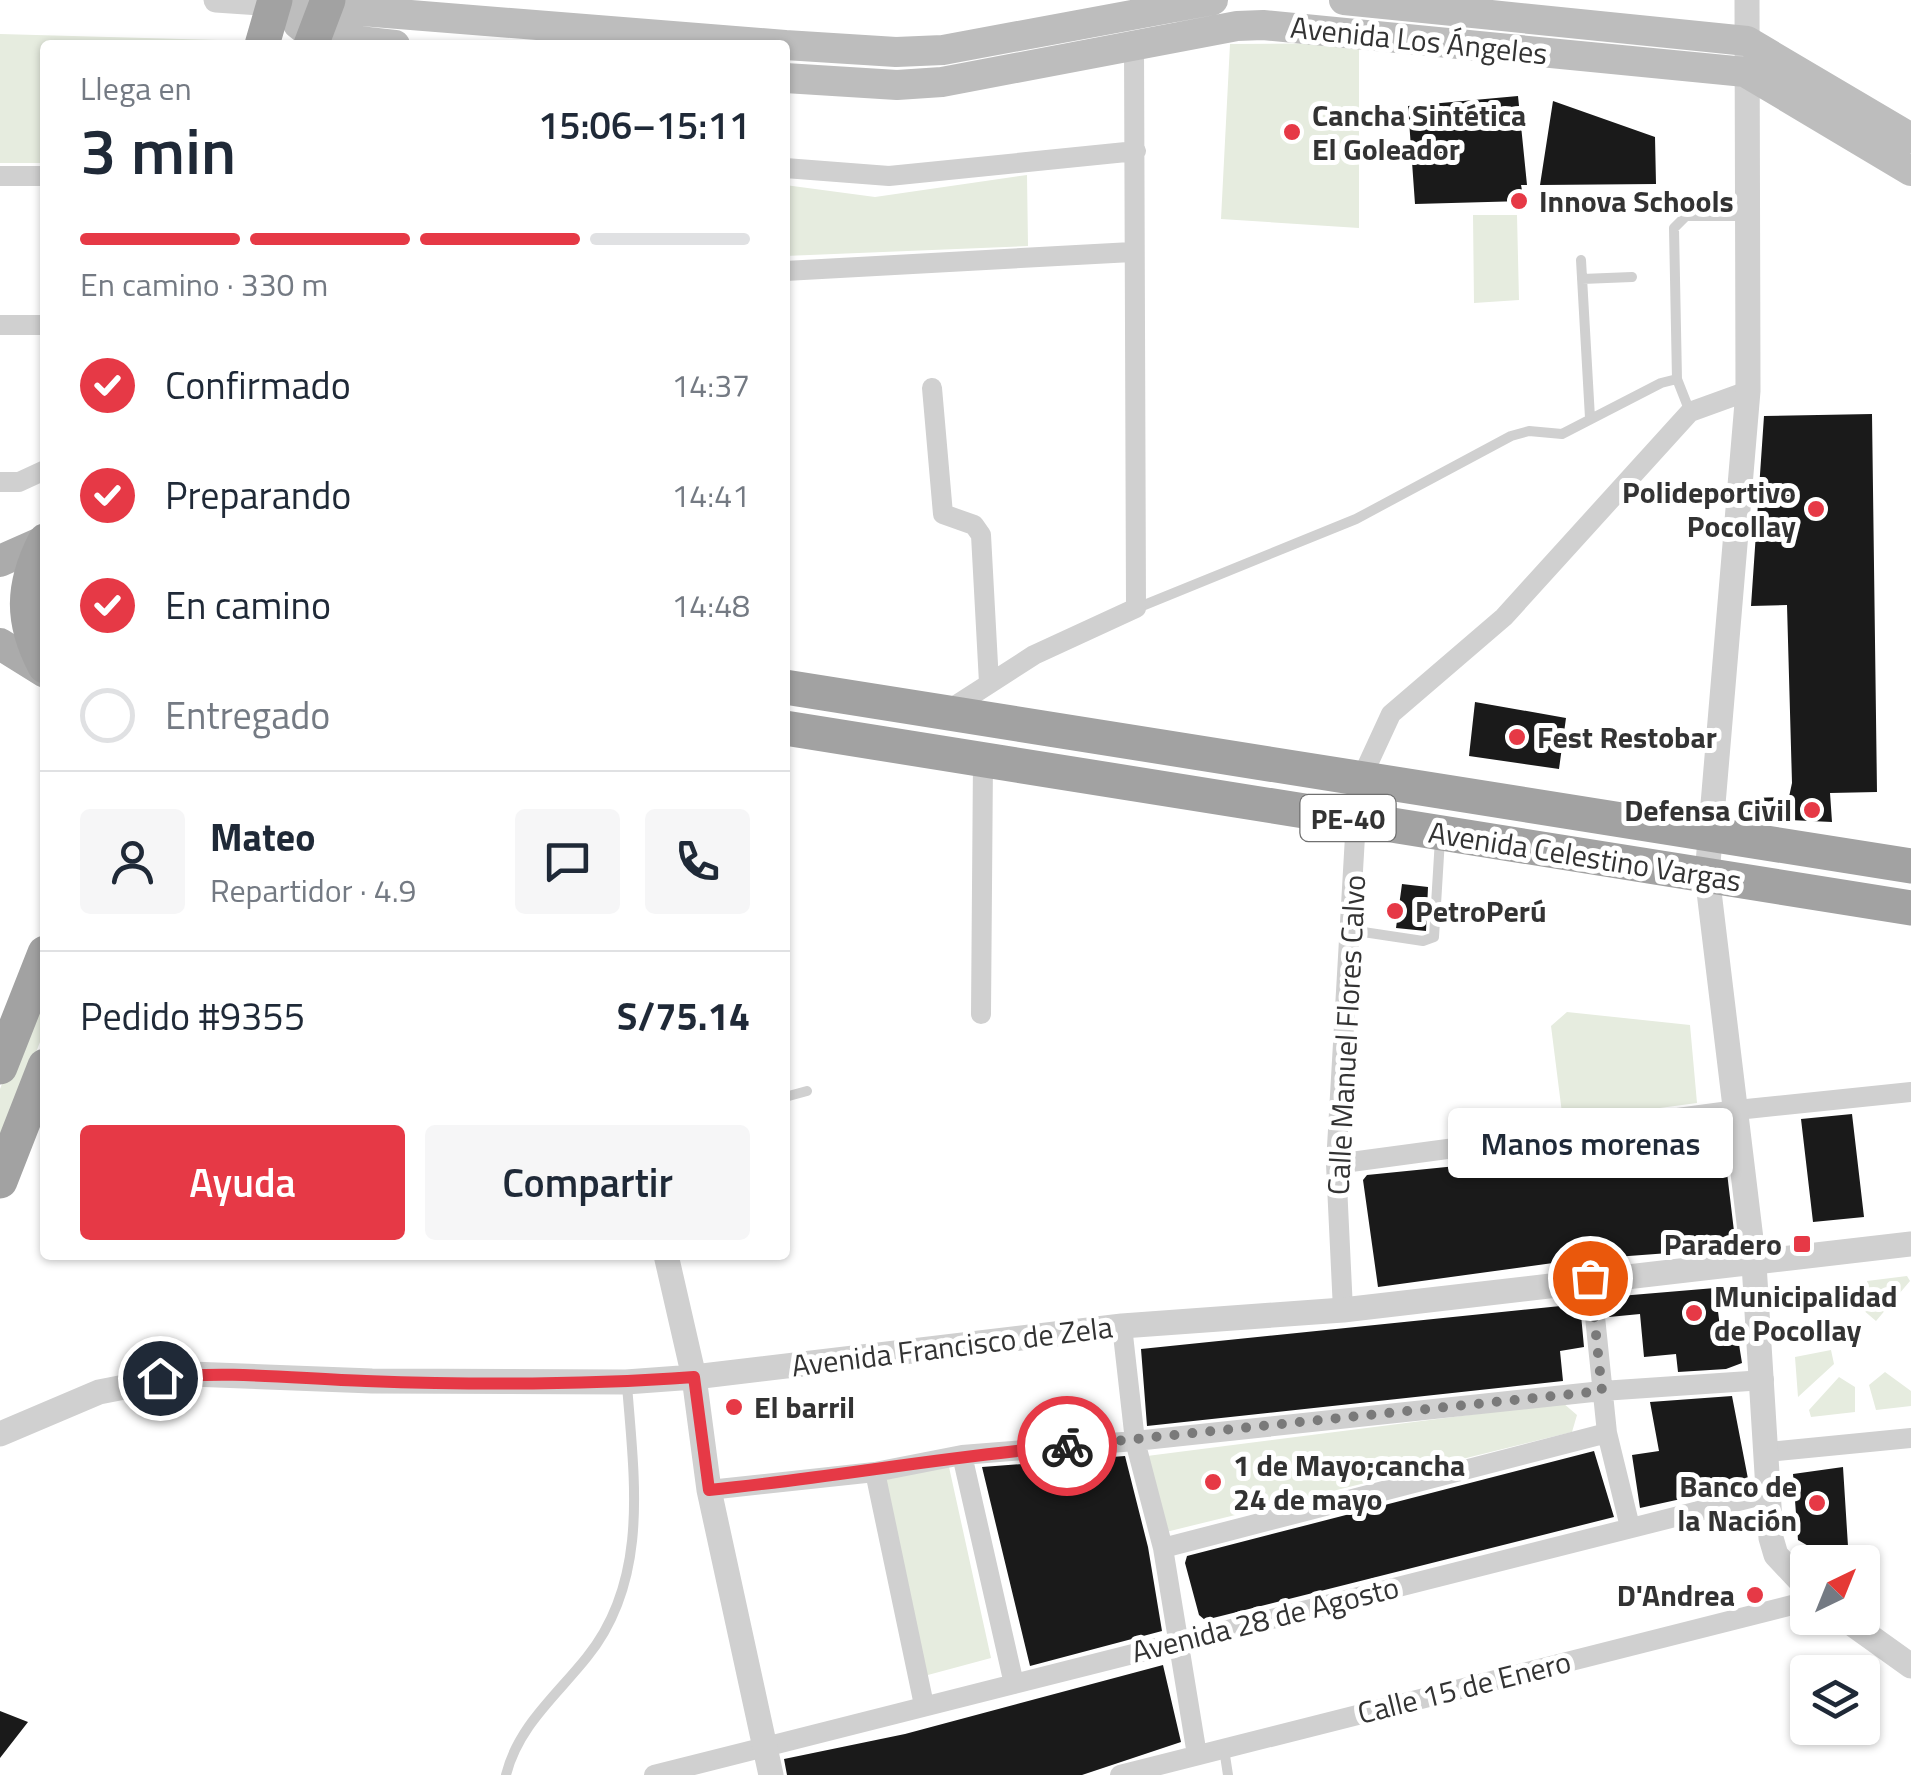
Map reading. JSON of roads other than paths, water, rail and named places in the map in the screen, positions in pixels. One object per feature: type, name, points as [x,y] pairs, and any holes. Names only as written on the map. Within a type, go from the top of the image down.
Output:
[{"type":"highway","points":[[263,40],[274,2]]},
{"type":"highway","points":[[40,551],[32,567],[24,611],[40,658]]},
{"type":"highway","name":"Avenida Celestino Vargas","points":[[790,689],[1911,866]]},
{"type":"highway","points":[[889,745],[893,704]]},
{"type":"highway","name":"Avenida Celestino Vargas","points":[[790,729],[1911,908]]},
{"type":"highway","points":[[0,1068],[40,966]]},
{"type":"highway","points":[[0,1181],[40,1079]]},
{"type":"main road","name":"Avenida Los Ángeles","points":[[1344,0],[1746,40],[1911,138]]},
{"type":"main road","name":"Avenida Los Ángeles","points":[[274,2],[319,22],[378,40]]},
{"type":"main road","name":"Avenida Los Ángeles","points":[[790,78],[898,85],[942,82],[1134,46],[1214,10]]},
{"type":"main road","name":"Avenida Los Ángeles","points":[[790,45],[896,52],[943,50],[1214,10],[1263,25],[1745,72],[1911,172]]},
{"type":"main road","name":"Avenida Los Ángeles","points":[[319,22],[625,40]]},
{"type":"main road","points":[[0,560],[40,543]]},
{"type":"main road","points":[[0,644],[40,666]]},
{"type":"street","name":"Avenida Los Ángeles","points":[[216,0],[274,2]]},
{"type":"street","points":[[1747,0],[1748,391],[1707,875],[1754,1264],[1768,1452],[1766,1494],[1776,1555],[1790,1570]]},
{"type":"street","points":[[944,712],[1034,655],[1136,608],[1134,46]]},
{"type":"street","points":[[790,168],[889,176],[1136,151]]},
{"type":"street","points":[[0,176],[40,176]]},
{"type":"street","points":[[790,271],[1132,252]]},
{"type":"street","points":[[0,325],[40,325]]},
{"type":"street","points":[[932,388],[943,514],[974,525],[982,535],[989,683]]},
{"type":"street","name":"Calle Manuel Flores Calvo","points":[[1344,1310],[1336,1164],[1361,778],[1391,714],[1504,617],[1690,412],[1748,391]]},
{"type":"street","points":[[0,482],[18,482],[40,472]]},
{"type":"street","points":[[981,1014],[984,760]]},
{"type":"street","points":[[1336,1164],[1737,1110],[1911,1092]]},
{"type":"street","name":"Avenida Francisco de Zela","points":[[0,1434],[99,1392],[191,1374],[372,1382],[626,1382],[694,1377],[1122,1326],[1344,1310],[1590,1278],[1754,1264],[1911,1244]]},
{"type":"street","points":[[667,1260],[694,1377],[709,1490],[771,1775]]},
{"type":"street","points":[[1590,1278],[1606,1433],[1630,1527]]},
{"type":"street","points":[[1122,1326],[1135,1441],[1163,1548],[1175,1642],[1197,1755]]},
{"type":"street","points":[[709,1490],[875,1472],[962,1455],[1135,1441],[1602,1391],[1764,1380]]},
{"type":"street","points":[[1163,1548],[1606,1433]]},
{"type":"street","points":[[1768,1452],[1911,1438]]},
{"type":"street","points":[[962,1455],[1014,1684]]},
{"type":"street","points":[[875,1472],[924,1705]]},
{"type":"street","name":"Avenida 28 de Agosto","points":[[654,1775],[1766,1494]]},
{"type":"street","name":"Calle 15 de Enero","points":[[1120,1775],[1790,1605]]},
{"type":"street","points":[[1868,1635],[1911,1666]]},
{"type":"lane","points":[[1690,412],[1677,379],[1674,228],[1686,216],[1746,216]]},
{"type":"lane","points":[[1581,260],[1590,418]]},
{"type":"lane","points":[[1582,279],[1632,277]]},
{"type":"lane","points":[[1136,608],[1356,519],[1511,436],[1529,431],[1562,434],[1677,379]]},
{"type":"lane","points":[[1350,930],[1423,941],[1434,937],[1441,833]]},
{"type":"lane","points":[[790,1096],[807,1091]]},
{"type":"lane","points":[[506,1775],[516,1742],[610,1625],[622,1595],[636,1496],[626,1382]]},
{"type":"lane","points":[[1224,1748],[1228,1775]]},
{"type":"place","name":"Cancha Sintética El Goleador","points":[[1292,132]]},
{"type":"place","name":"Innova Schools","points":[[1519,201]]},
{"type":"place","name":"Polideportivo Pocollay","points":[[1816,509]]},
{"type":"place","name":"Fest Restobar","points":[[1517,737]]},
{"type":"place","name":"Defensa Civil","points":[[1812,810]]},
{"type":"place","name":"PetroPerú","points":[[1395,911]]},
{"type":"place","name":"Paradero","points":[[1802,1244]]},
{"type":"place","name":"Manos morenas","points":[[1590,1278]]},
{"type":"place","name":"Municipalidad de Pocollay","points":[[1694,1313]]},
{"type":"place","name":"El barril","points":[[734,1407]]},
{"type":"place","name":"1 de Mayo;cancha 24 de mayo","points":[[1213,1482]]},
{"type":"place","name":"Banco de la Nación","points":[[1817,1503]]},
{"type":"place","name":"D'Andrea","points":[[1755,1595]]}]
